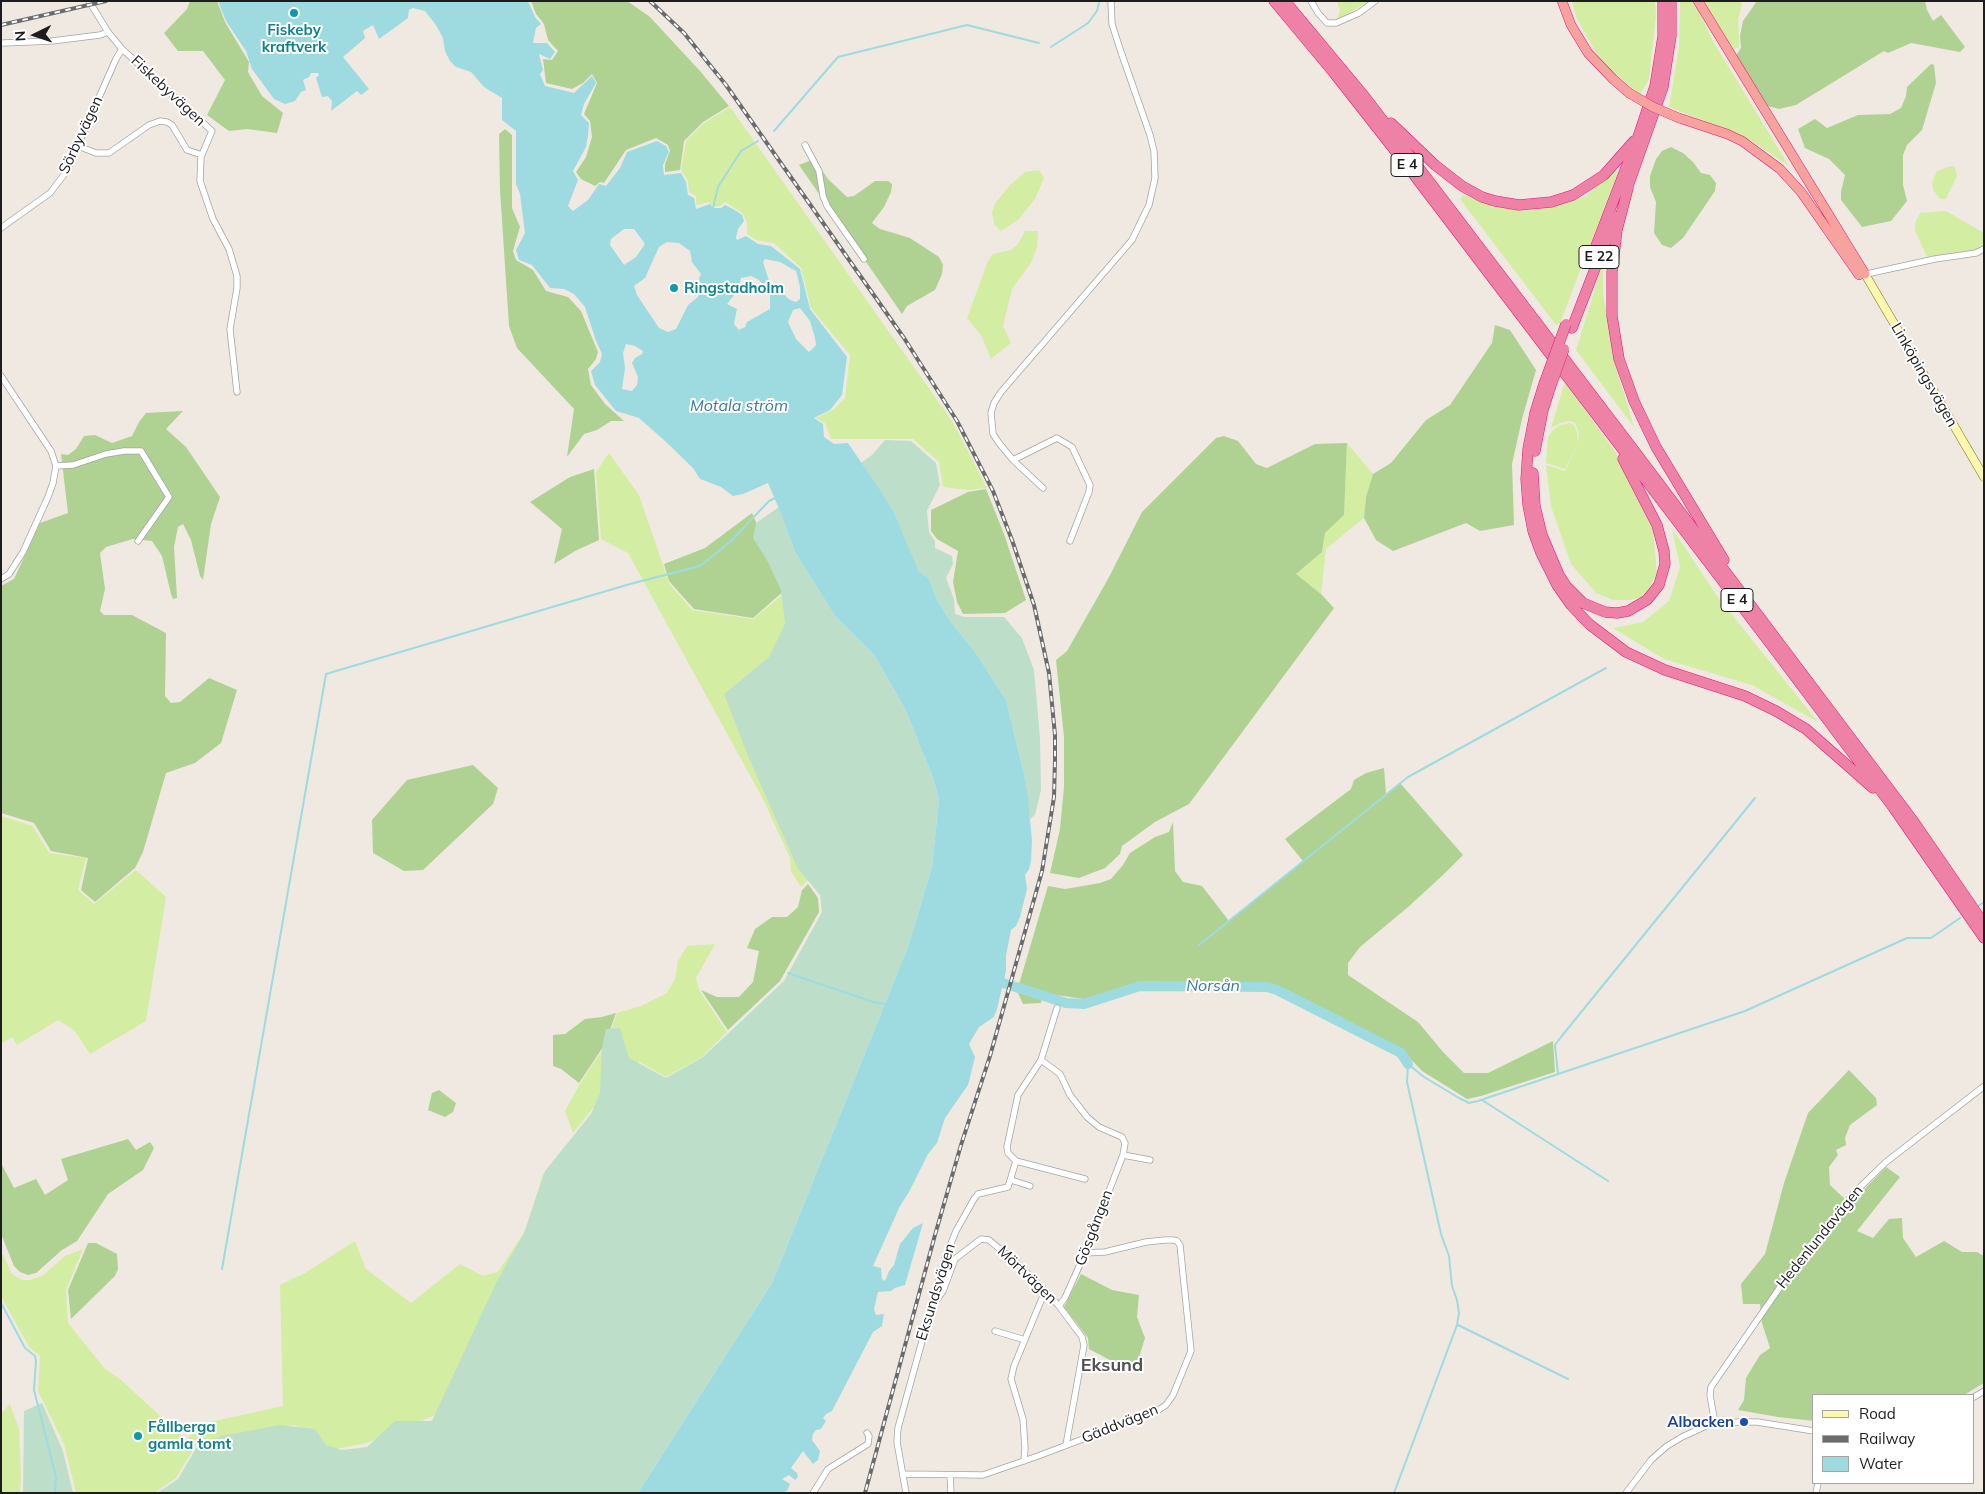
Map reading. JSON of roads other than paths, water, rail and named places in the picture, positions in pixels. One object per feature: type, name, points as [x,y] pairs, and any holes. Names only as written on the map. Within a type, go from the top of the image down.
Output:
[{"type":"highway","name":"E 4","points":[[1274,1],[1412,171],[1893,807],[1984,938]]},
{"type":"highway","name":"E 4","points":[[1285,1],[1365,97],[1762,620],[1914,822],[1984,924]]},
{"type":"highway","points":[[1562,1],[1571,25],[1588,53],[1629,93],[1653,107],[1742,141],[1780,168],[1801,192],[1862,275]]},
{"type":"highway","points":[[1569,326],[1655,86],[1663,36],[1662,1]]},
{"type":"highway","name":"E 22","points":[[1547,386],[1569,326],[1628,188],[1663,87],[1671,36],[1671,1]]},
{"type":"highway","points":[[1698,1],[1862,275]]},
{"type":"highway","points":[[1365,97],[1419,150],[1451,178],[1482,197],[1508,204],[1542,204],[1574,195],[1604,175],[1639,134]]},
{"type":"highway","points":[[1628,188],[1613,252],[1611,295],[1615,338],[1626,380],[1643,422],[1667,468],[1762,620]]},
{"type":"highway","points":[[1547,386],[1534,464],[1535,506],[1542,535],[1559,575],[1574,595],[1594,609],[1617,613],[1638,606],[1654,593],[1663,576],[1664,551],[1651,510],[1604,425]]},
{"type":"highway","points":[[1547,386],[1535,413],[1528,449],[1526,479],[1528,505],[1533,531],[1543,559],[1557,585],[1571,605],[1589,624],[1626,652],[1665,670],[1745,696],[1776,711],[1806,729],[1839,756],[1893,807]]},
{"type":"main road","name":"Linköpingsvägen","points":[[1862,275],[1984,476]]},
{"type":"street","name":"Fiskebyvägen","points":[[89,1],[108,32],[122,49],[212,131],[202,156],[200,181],[213,219],[228,249],[237,276],[237,288],[230,328],[237,392]]},
{"type":"street","points":[[1043,488],[1014,460],[993,434],[991,412],[994,403],[1132,240],[1150,205],[1155,178],[1154,151],[1150,134],[1120,52],[1112,24],[1111,1]]},
{"type":"street","points":[[1311,1],[1327,23],[1336,24],[1359,13],[1375,1]]},
{"type":"street","points":[[3,43],[52,41],[100,35],[108,32]]},
{"type":"street","name":"Sörbyvägen","points":[[1,228],[57,186],[66,172],[122,49]]},
{"type":"street","points":[[78,146],[96,153],[109,153],[149,125],[160,121],[172,125],[187,150],[202,156]]},
{"type":"street","points":[[805,145],[820,170],[822,196],[827,206],[864,259]]},
{"type":"street","points":[[1862,275],[1935,259],[1976,253],[1984,249]]},
{"type":"street","points":[[1,376],[52,451],[56,466],[53,483],[23,552],[9,574],[1,579]]},
{"type":"street","points":[[1014,460],[1057,438],[1072,447],[1090,485],[1070,541]]},
{"type":"street","points":[[56,466],[72,465],[106,454],[143,450],[169,497],[138,541]]},
{"type":"street","points":[[1056,1008],[1041,1060],[1018,1095],[1007,1147],[1008,1153],[1016,1161],[1085,1178]]},
{"type":"street","points":[[1041,1060],[1060,1074],[1070,1095],[1088,1118],[1099,1127],[1125,1140],[1124,1152],[1150,1160]]},
{"type":"street","name":"Hedenlundavägen","points":[[1715,1424],[1710,1395],[1711,1387],[1764,1308],[1793,1269],[1854,1193],[1886,1162],[1983,1087]]},
{"type":"street","name":"Gösgången","points":[[1059,1306],[1065,1298],[1085,1253],[1124,1152]]},
{"type":"street","points":[[1016,1161],[1011,1180],[1030,1186]]},
{"type":"street","name":"Eksundsvägen","points":[[906,1493],[897,1442],[898,1428],[945,1258],[956,1230],[978,1194],[1008,1187],[1011,1180]]},
{"type":"street","name":"Mörtvägen","points":[[932,1302],[936,1301],[940,1296],[955,1259],[981,1239],[989,1240],[1017,1263],[1059,1306],[1082,1337],[1084,1352],[1066,1446]]},
{"type":"street","name":"Gäddvägen","points":[[904,1474],[983,1475],[1150,1414],[1166,1405],[1180,1380],[1191,1351],[1180,1245],[1177,1241],[1173,1240],[1146,1242],[1105,1252],[1085,1253]]},
{"type":"street","points":[[1024,1461],[1023,1419],[1011,1379],[1045,1291]]},
{"type":"street","points":[[995,1331],[1025,1340]]},
{"type":"street","points":[[1626,1493],[1651,1460],[1667,1446],[1694,1431],[1715,1424],[1757,1422],[1812,1431]]},
{"type":"street","points":[[813,1493],[828,1469],[868,1444],[869,1436],[867,1433]]},
{"type":"street","points":[[950,1474],[952,1493]]},
{"type":"water","name":"Motala ström","points":[[218,1],[528,1],[535,17],[541,24],[536,28],[533,43],[547,43],[555,52],[550,59],[539,54],[543,70],[540,74],[545,86],[574,93],[592,76],[596,83],[584,104],[581,115],[589,123],[588,136],[586,147],[573,171],[578,180],[568,206],[573,211],[588,200],[599,184],[606,186],[620,168],[627,152],[657,141],[666,146],[669,152],[663,165],[664,175],[681,173],[686,182],[688,195],[694,198],[696,209],[710,204],[713,208],[721,208],[725,205],[733,209],[742,215],[744,221],[738,229],[737,240],[746,236],[758,244],[771,246],[800,269],[810,309],[847,357],[842,395],[830,410],[814,418],[823,424],[824,437],[834,444],[848,443],[878,487],[894,512],[919,572],[929,579],[937,600],[950,621],[976,653],[1006,700],[1024,774],[1032,841],[1031,861],[1025,875],[1027,889],[1020,917],[1016,926],[1011,930],[1006,956],[1006,971],[997,1009],[994,1017],[979,1027],[969,1044],[975,1057],[968,1085],[945,1118],[937,1143],[928,1154],[900,1206],[873,1266],[881,1268],[882,1279],[885,1281],[894,1265],[900,1244],[913,1228],[923,1223],[905,1285],[891,1291],[878,1292],[874,1309],[876,1315],[884,1314],[882,1326],[873,1332],[832,1411],[823,1418],[826,1421],[821,1429],[816,1430],[813,1434],[812,1440],[820,1451],[818,1460],[813,1464],[803,1451],[791,1468],[797,1473],[798,1477],[795,1480],[789,1475],[782,1479],[790,1484],[787,1491],[781,1493],[638,1493],[772,1283],[908,947],[932,867],[939,799],[932,775],[906,711],[875,656],[835,616],[795,552],[768,483],[743,494],[733,496],[721,487],[700,479],[693,468],[639,418],[616,411],[595,385],[591,371],[600,362],[602,354],[585,307],[574,294],[564,289],[550,288],[532,265],[519,260],[516,250],[525,233],[520,194],[516,184],[516,131],[502,120],[502,98],[484,87],[471,72],[456,67],[450,61],[445,51],[443,38],[425,11],[413,8],[409,10],[408,18],[379,39],[373,25],[363,31],[365,38],[343,57],[369,89],[361,95],[357,91],[331,111],[332,101],[328,96],[322,97],[316,78],[319,75],[318,73],[311,73],[309,77],[303,80],[306,90],[301,92],[295,101],[285,104],[274,99],[252,69],[246,51],[226,21]],"holes":[[[624,229],[634,229],[645,244],[636,257],[624,265],[610,245],[611,239]],[[667,242],[679,243],[690,251],[692,262],[701,274],[699,278],[700,288],[698,297],[688,305],[676,329],[668,332],[659,328],[637,295],[634,286],[645,278],[659,247]],[[765,259],[780,262],[796,271],[800,287],[800,299],[796,302],[790,300],[769,281],[763,262]],[[751,276],[759,280],[770,293],[770,309],[747,322],[745,327],[739,330],[734,324],[737,309],[727,304],[738,290],[741,278]],[[800,308],[810,321],[816,345],[809,352],[796,339],[788,322],[793,310]],[[626,344],[635,346],[643,351],[632,363],[638,377],[637,385],[632,391],[622,389],[625,368],[623,353]]]},
{"type":"waterway","points":[[1051,47],[1088,23],[1097,11],[1099,3]]},
{"type":"waterway","points":[[774,131],[838,57],[967,25],[1039,43]]},
{"type":"waterway","points":[[713,208],[718,187],[741,151],[758,141]]},
{"type":"waterway","points":[[222,1269],[326,674],[630,584],[700,566],[731,541],[769,501],[775,498]]},
{"type":"waterway","points":[[1199,945],[1408,777],[1606,668]]},
{"type":"waterway","points":[[1558,1074],[1555,1045],[1755,798]]},
{"type":"waterway","points":[[1978,906],[1984,902]]},
{"type":"waterway","points":[[1408,1064],[1424,1077],[1459,1098],[1469,1103],[1478,1101],[1745,1011],[1907,938],[1931,938],[1960,918]]},
{"type":"waterway","points":[[788,973],[873,1002],[885,1004]]},
{"type":"waterway","name":"Norsån","points":[[1003,983],[1066,1003],[1084,1004],[1140,986],[1267,987],[1277,990],[1401,1053],[1408,1064]]},
{"type":"waterway","points":[[1394,1493],[1457,1325],[1459,1313],[1452,1286],[1449,1256],[1441,1234],[1407,1082],[1408,1064]]},
{"type":"waterway","points":[[1482,1100],[1608,1181]]},
{"type":"waterway","points":[[1,1303],[25,1348],[35,1356],[34,1390],[56,1477],[55,1493]]},
{"type":"waterway","points":[[1458,1325],[1568,1379]]},
{"type":"railway","points":[[1,25],[106,1]]},
{"type":"railway","points":[[650,1],[684,33],[726,85],[904,338],[957,421],[993,491],[1012,540],[1034,605],[1049,673],[1055,735],[1054,797],[1042,871],[990,1056],[961,1145],[935,1235],[865,1493]]},
{"type":"place","name":"Fiskeby kraftverk","points":[[294,13]]},
{"type":"place","name":"Ringstadholm","points":[[674,288]]},
{"type":"place","name":"Albacken","points":[[1744,1422]]},
{"type":"place","name":"Fållberga gamla tomt","points":[[138,1436]]},
{"type":"district","name":"Eksund","points":[[1112,1366]]}]
